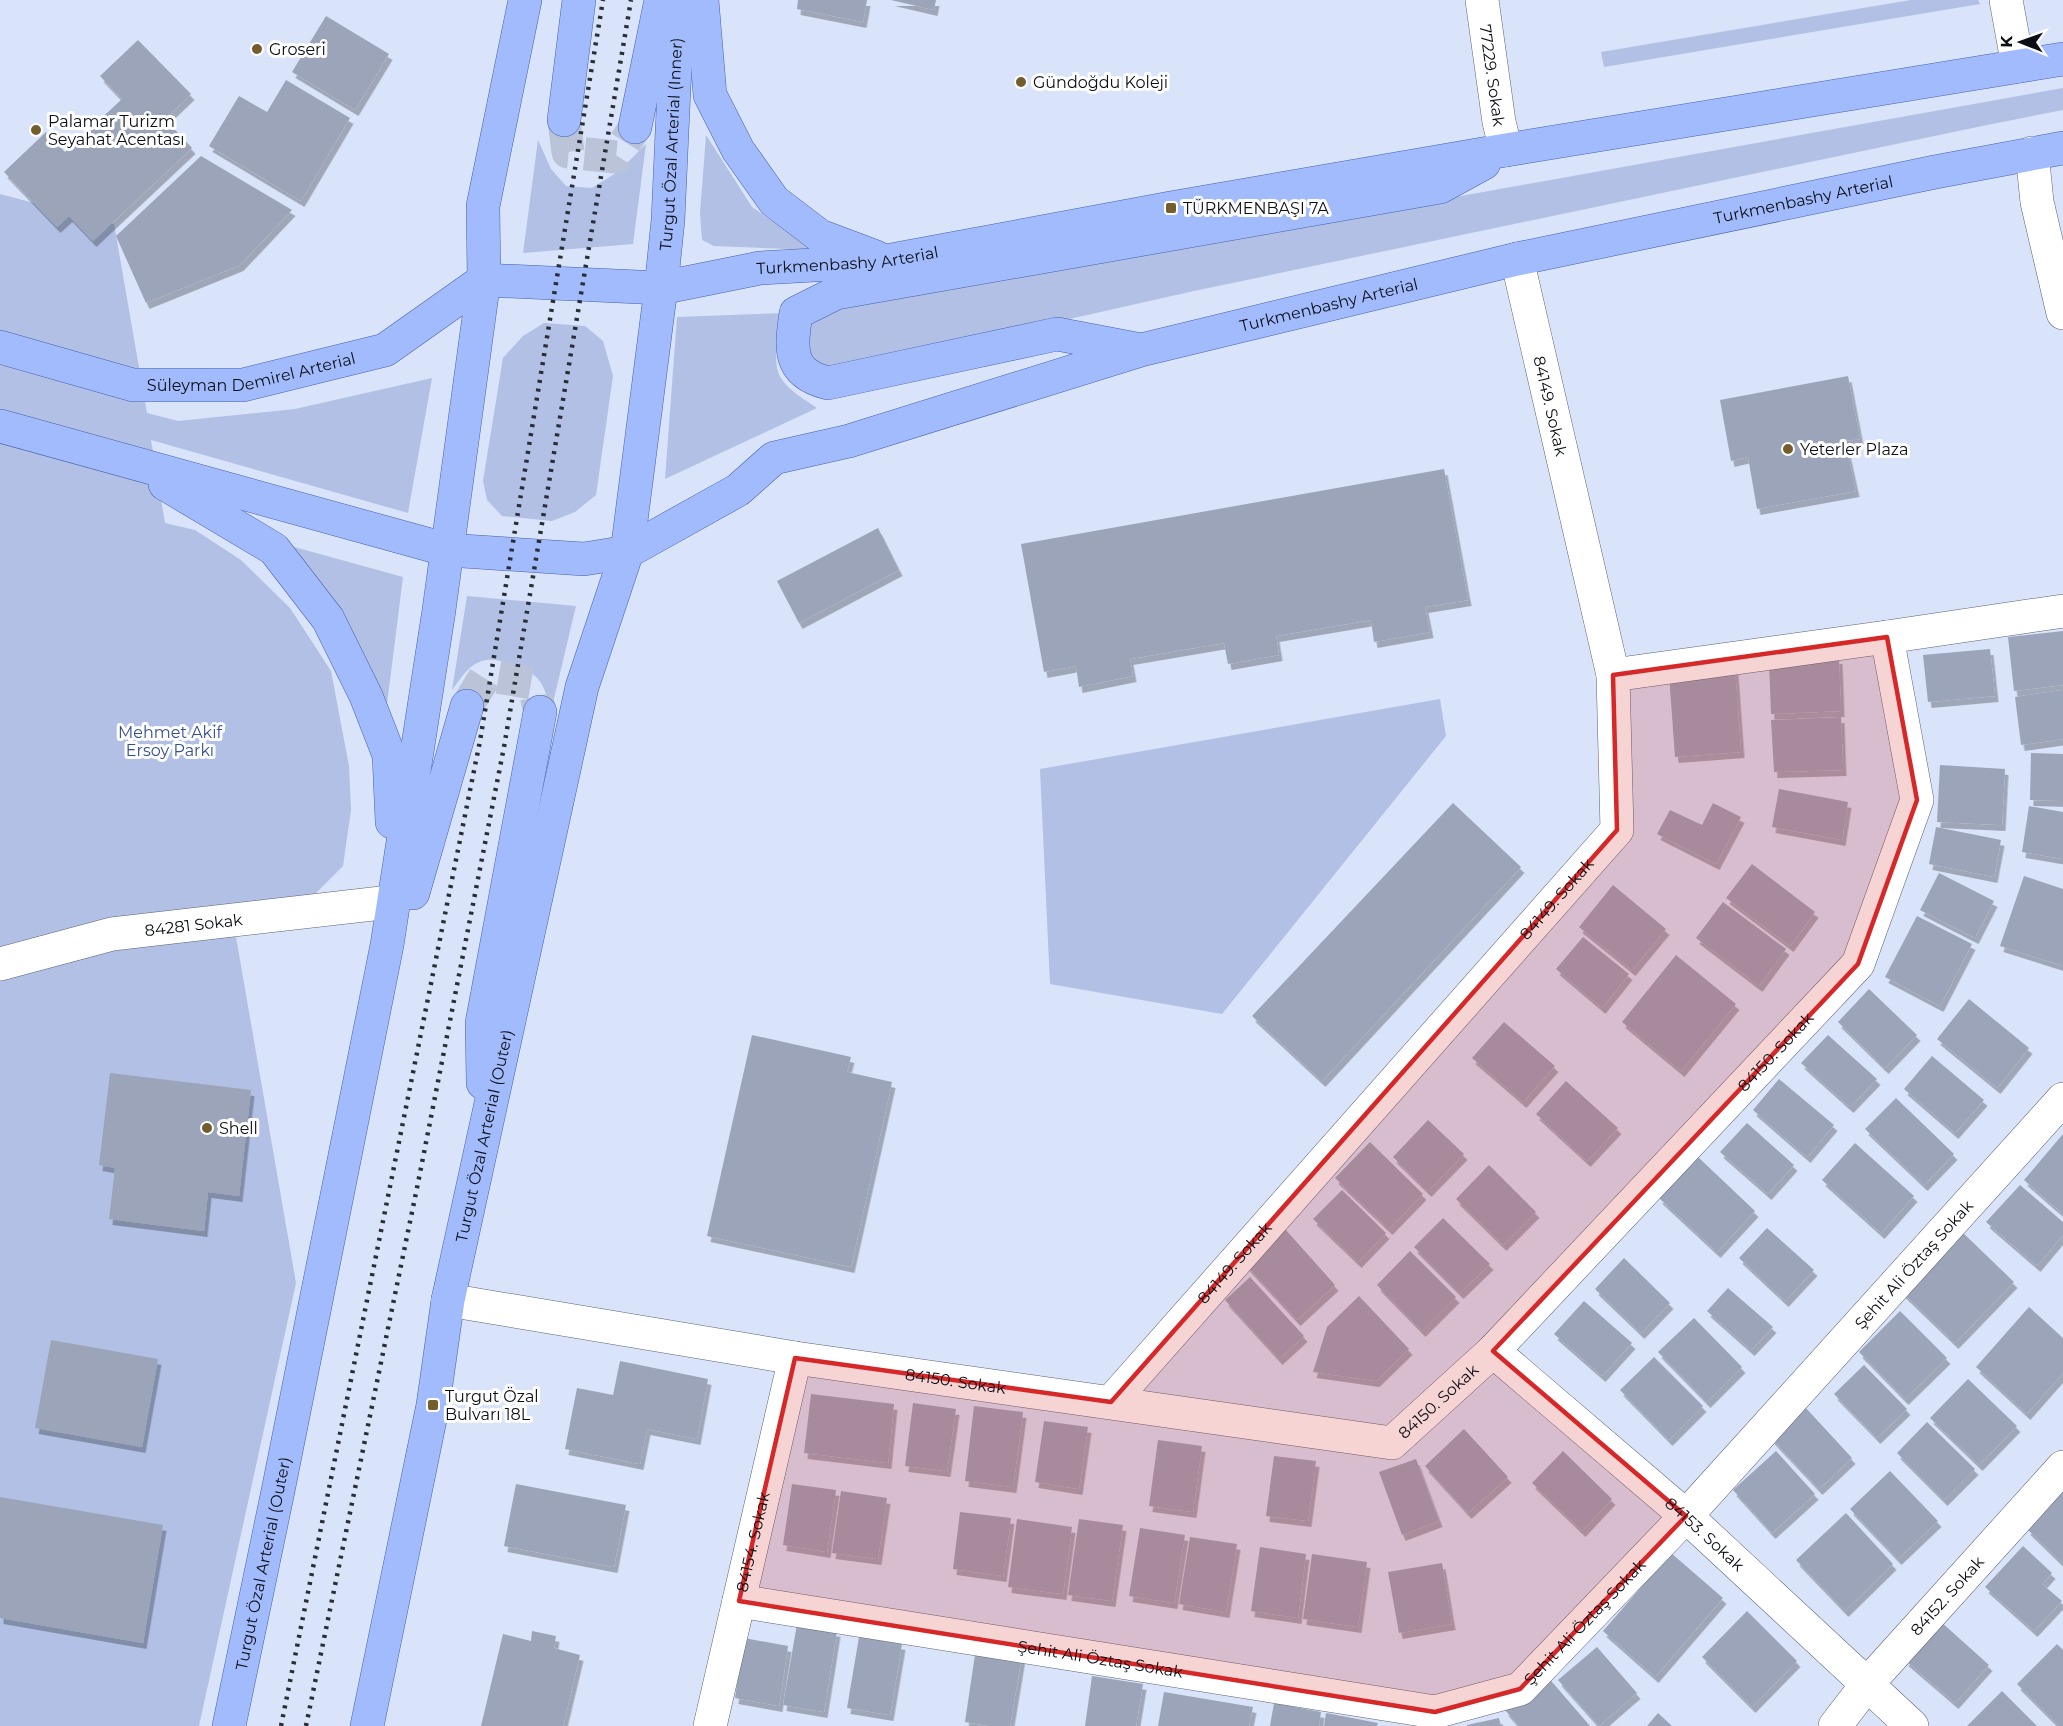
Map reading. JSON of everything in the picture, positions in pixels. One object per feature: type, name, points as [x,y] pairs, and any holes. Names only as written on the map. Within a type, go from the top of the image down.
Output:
[{"type":"main road","points":[[484,280],[483,206],[525,0]]},
{"type":"main road","points":[[564,120],[579,0]]},
{"type":"main road","points":[[635,127],[661,0]]},
{"type":"main road","name":"Turgut Özal Arterial (Inner)","points":[[627,552],[662,288],[668,220],[678,0]]},
{"type":"main road","points":[[702,0],[710,95],[738,150],[774,201],[820,236],[886,261]]},
{"type":"main road","name":"Turkmenbashy Arterial","points":[[484,280],[662,288],[760,268],[886,261],[1171,208],[1506,150],[2063,59]]},
{"type":"main road","points":[[1141,350],[1057,334],[828,383],[812,379],[798,366],[792,343],[796,313],[836,293],[1440,187],[1506,150]]},
{"type":"main road","name":"Turkmenbashy Arterial","points":[[448,550],[584,559],[627,552],[738,490],[774,458],[849,441],[1141,350],[1517,259],[2048,151]]},
{"type":"main road","name":"Süleyman Demirel Arterial","points":[[0,346],[133,385],[243,385],[386,350],[484,280]]},
{"type":"main road","name":"Turgut Özal Arterial (Outer)","points":[[229,1726],[387,945],[448,550],[484,280]]},
{"type":"main road","points":[[0,426],[448,550]]},
{"type":"main road","points":[[128,462],[273,549],[328,619],[366,696],[389,755],[393,848],[387,945]]},
{"type":"main road","name":"Turgut Özal Arterial (Outer)","points":[[367,1726],[433,1405],[448,1300],[582,687],[627,552]]},
{"type":"main road","points":[[387,945],[405,920],[467,706]]},
{"type":"main road","points":[[484,1139],[482,1023],[540,712]]},
{"type":"street","name":"77229. Sokak","points":[[1482,0],[1499,122],[1506,150]]},
{"type":"street","points":[[2006,0],[2018,66]]},
{"type":"street","points":[[2048,151],[2037,202],[2063,313]]},
{"type":"street","name":"84149. Sokak","points":[[1111,1402],[1617,830],[1613,675],[1517,259]]},
{"type":"street","points":[[1613,675],[2063,611]]},
{"type":"street","name":"84150. Sokak","points":[[448,1300],[795,1358],[1392,1443],[1493,1351],[1858,964],[1917,800],[1887,637]]},
{"type":"street","name":"84281 Sokak","points":[[0,964],[112,934],[390,902]]},
{"type":"street","name":"Şehit Ali Öztaş Sokak","points":[[738,1601],[1435,1712],[1520,1689],[1686,1516],[2063,1099]]},
{"type":"street","name":"84153. Sokak","points":[[1493,1351],[1686,1516],[1912,1726]]},
{"type":"street","name":"84154. Sokak","points":[[710,1726],[795,1358]]},
{"type":"street","name":"84152. Sokak","points":[[1835,1726],[1868,1683],[2063,1467]]},
{"type":"highlighted area","points":[[1887,637],[1917,800],[1858,964],[1493,1351],[1686,1516],[1520,1689],[1435,1712],[739,1601],[795,1358],[1111,1402],[1617,830],[1613,675]]},
{"type":"green space","points":[[1911,0],[1978,0],[1980,4],[1604,67],[1601,52]]},
{"type":"green space","points":[[2063,88],[2063,110],[1194,291],[843,370],[823,366],[806,350],[807,319],[831,309]]},
{"type":"green space","points":[[706,135],[752,207],[814,250],[714,246],[702,240],[700,213]]},
{"type":"green space","points":[[538,140],[551,169],[566,186],[592,188],[619,171],[646,144],[633,244],[523,253]]},
{"type":"green space","name":"Mehmet Akif Ersoy Parkı","points":[[0,194],[114,224],[147,413],[178,421],[295,409],[432,378],[408,513],[151,440],[165,523],[195,530],[241,560],[290,608],[331,671],[349,766],[351,810],[343,866],[305,904],[231,908],[296,1283],[199,1726],[0,1726]]},
{"type":"green space","points":[[783,313],[776,355],[778,372],[788,387],[817,408],[665,479],[677,317]]},
{"type":"green space","points":[[544,323],[585,326],[603,341],[613,376],[596,495],[575,512],[552,521],[502,516],[487,500],[483,481],[503,358],[523,336]]},
{"type":"green space","points":[[287,545],[403,577],[387,704],[341,616]]},
{"type":"green space","points":[[467,596],[576,606],[551,711],[545,690],[539,680],[528,671],[513,664],[496,660],[477,663],[465,673],[452,690]]},
{"type":"green space","points":[[1440,699],[1446,736],[1222,1014],[1050,984],[1040,769]]},
{"type":"building","points":[[798,0],[867,0],[863,22],[797,9]]},
{"type":"building","points":[[891,0],[936,0],[934,10]]},
{"type":"building","points":[[326,16],[389,54],[355,110],[292,72]]},
{"type":"building","points":[[138,40],[191,94],[165,119],[192,148],[93,241],[69,216],[57,227],[4,172],[46,132],[65,152],[122,99],[100,76]]},
{"type":"building","points":[[286,80],[350,118],[301,201],[209,146],[239,96],[267,112]]},
{"type":"building","points":[[201,156],[292,210],[240,265],[146,303],[116,236]]},
{"type":"building","name":"Yeterler Plaza","points":[[1848,376],[1860,439],[1845,441],[1856,491],[1757,509],[1748,457],[1731,461],[1720,400]]},
{"type":"building","points":[[1444,469],[1468,600],[1425,607],[1430,632],[1374,642],[1371,620],[1276,636],[1279,655],[1228,664],[1224,643],[1130,659],[1133,676],[1079,687],[1076,666],[1044,672],[1021,544]]},
{"type":"building","points":[[878,528],[899,570],[799,623],[777,581]]},
{"type":"building","points":[[2063,631],[2063,685],[2014,691],[2008,637]]},
{"type":"building","points":[[1990,649],[1995,696],[1928,702],[1923,655]]},
{"type":"building","points":[[1839,658],[1841,711],[1771,714],[1769,661]]},
{"type":"building","points":[[1735,669],[1741,752],[1675,757],[1669,674]]},
{"type":"building","points":[[2063,690],[2063,739],[2021,745],[2015,697]]},
{"type":"building","points":[[1841,717],[1843,770],[1774,772],[1771,720]]},
{"type":"building","points":[[2031,753],[2063,754],[2063,801],[2030,800]]},
{"type":"building","points":[[1940,765],[2005,769],[2002,825],[1937,822]]},
{"type":"building","points":[[1779,789],[1848,802],[1842,840],[1772,827]]},
{"type":"building","points":[[1453,803],[1521,867],[1322,1081],[1252,1016]]},
{"type":"building","points":[[1713,803],[1741,817],[1716,864],[1657,834],[1670,810],[1702,825]]},
{"type":"building","points":[[2029,806],[2063,812],[2063,859],[2022,852]]},
{"type":"building","points":[[1936,827],[2001,840],[1994,877],[1929,864]]},
{"type":"building","points":[[1752,864],[1815,912],[1790,946],[1726,898]]},
{"type":"building","points":[[1939,873],[1994,901],[1975,938],[1920,910]]},
{"type":"building","points":[[2024,876],[2063,889],[2063,966],[2000,946]]},
{"type":"building","points":[[1613,885],[1666,929],[1632,970],[1579,927]]},
{"type":"building","points":[[1723,902],[1786,949],[1759,986],[1696,938]]},
{"type":"building","points":[[1917,916],[1972,944],[1940,1006],[1885,977]]},
{"type":"building","points":[[1583,937],[1629,974],[1602,1008],[1556,969]]},
{"type":"building","points":[[1676,955],[1736,1004],[1681,1071],[1622,1022]]},
{"type":"building","points":[[1869,989],[1917,1035],[1885,1068],[1838,1022]]},
{"type":"building","points":[[1969,999],[2029,1048],[1997,1088],[1937,1039]]},
{"type":"building","points":[[1504,1022],[1555,1066],[1523,1102],[1472,1058]]},
{"type":"building","points":[[752,1035],[851,1057],[847,1072],[892,1082],[851,1267],[707,1236]]},
{"type":"building","points":[[1828,1035],[1877,1079],[1850,1107],[1801,1063]]},
{"type":"building","points":[[1932,1056],[1984,1100],[1955,1133],[1904,1089]]},
{"type":"building","points":[[110,1073],[251,1090],[239,1196],[208,1192],[204,1231],[109,1219],[115,1168],[99,1165]]},
{"type":"building","points":[[1779,1079],[1834,1125],[1807,1157],[1753,1110]]},
{"type":"building","points":[[1566,1081],[1618,1128],[1587,1161],[1536,1114]]},
{"type":"building","points":[[1896,1098],[1954,1154],[1924,1185],[1865,1129]]},
{"type":"building","points":[[1428,1120],[1464,1154],[1428,1191],[1393,1157]]},
{"type":"building","points":[[1747,1123],[1794,1165],[1768,1194],[1720,1152]]},
{"type":"building","points":[[2063,1134],[2063,1214],[2024,1180]]},
{"type":"building","points":[[1370,1142],[1423,1194],[1389,1229],[1335,1178]]},
{"type":"building","points":[[1855,1143],[1914,1196],[1881,1233],[1822,1180]]},
{"type":"building","points":[[1698,1157],[1755,1211],[1717,1252],[1659,1198]]},
{"type":"building","points":[[1489,1165],[1536,1212],[1503,1245],[1456,1199]]},
{"type":"building","points":[[2020,1185],[2063,1222],[2063,1235],[2037,1266],[1986,1222]]},
{"type":"building","points":[[1342,1190],[1386,1233],[1358,1262],[1313,1219]]},
{"type":"building","points":[[1443,1218],[1490,1264],[1460,1293],[1414,1247]]},
{"type":"building","points":[[1767,1228],[1814,1270],[1785,1301],[1739,1258]]},
{"type":"building","points":[[1285,1229],[1335,1285],[1297,1320],[1246,1265]]},
{"type":"building","points":[[1960,1230],[2014,1282],[1955,1343],[1901,1291]]},
{"type":"building","points":[[1410,1251],[1456,1297],[1422,1331],[1377,1285]]},
{"type":"building","points":[[1624,1258],[1670,1303],[1641,1333],[1595,1289]]},
{"type":"building","points":[[1250,1277],[1304,1336],[1279,1359],[1225,1300]]},
{"type":"building","points":[[1728,1288],[1773,1327],[1751,1350],[1707,1311]]},
{"type":"building","points":[[1359,1296],[1409,1349],[1376,1381],[1313,1372],[1327,1327]]},
{"type":"building","points":[[1584,1301],[1632,1343],[1602,1376],[1554,1334]]},
{"type":"building","points":[[2029,1307],[2063,1338],[2063,1373],[2027,1414],[1976,1367]]},
{"type":"building","points":[[1900,1311],[1947,1358],[1905,1399],[1859,1352]]},
{"type":"building","points":[[1694,1318],[1742,1367],[1707,1402],[1658,1352]]},
{"type":"building","points":[[51,1340],[158,1359],[142,1447],[35,1428]]},
{"type":"building","points":[[1654,1357],[1703,1406],[1669,1440],[1620,1390]]},
{"type":"building","points":[[620,1361],[708,1379],[697,1439],[647,1429],[640,1464],[565,1449],[577,1388],[613,1395]]},
{"type":"building","points":[[1864,1365],[1907,1409],[1877,1438],[1834,1394]]},
{"type":"building","points":[[1968,1379],[2017,1426],[1979,1465],[1930,1418]]},
{"type":"building","points":[[811,1394],[894,1404],[888,1463],[804,1453]]},
{"type":"building","points":[[913,1403],[956,1409],[947,1471],[905,1466]]},
{"type":"building","points":[[974,1406],[1023,1412],[1013,1487],[965,1481]]},
{"type":"building","points":[[1805,1407],[1852,1458],[1819,1489],[1771,1438]]},
{"type":"building","points":[[1044,1421],[1088,1427],[1079,1489],[1035,1482]]},
{"type":"building","points":[[1927,1422],[1975,1469],[1944,1500],[1897,1453]]},
{"type":"building","points":[[1464,1429],[1508,1477],[1468,1513],[1425,1466]]},
{"type":"building","points":[[1158,1440],[1202,1446],[1193,1512],[1149,1506]]},
{"type":"building","points":[[1563,1451],[1612,1499],[1582,1531],[1532,1483]]},
{"type":"building","points":[[1776,1451],[1815,1494],[1772,1533],[1733,1490]]},
{"type":"building","points":[[1274,1456],[1316,1461],[1308,1521],[1266,1516]]},
{"type":"building","points":[[1416,1459],[1439,1521],[1402,1535],[1379,1472]]},
{"type":"building","points":[[1890,1471],[1938,1521],[1898,1559],[1850,1509]]},
{"type":"building","points":[[516,1484],[626,1505],[614,1567],[504,1546]]},
{"type":"building","points":[[792,1484],[836,1490],[827,1552],[783,1545]]},
{"type":"building","points":[[841,1491],[887,1498],[878,1559],[832,1553]]},
{"type":"building","points":[[2063,1492],[2063,1564],[2027,1529]]},
{"type":"building","points":[[0,1497],[163,1525],[143,1643],[0,1618]]},
{"type":"building","points":[[960,1512],[1011,1518],[1003,1576],[953,1569]]},
{"type":"building","points":[[1846,1513],[1893,1564],[1845,1611],[1796,1560]]},
{"type":"building","points":[[1017,1519],[1072,1527],[1063,1594],[1008,1587]]},
{"type":"building","points":[[1079,1519],[1123,1525],[1112,1601],[1068,1595]]},
{"type":"building","points":[[1140,1528],[1185,1535],[1174,1603],[1129,1596]]},
{"type":"building","points":[[1190,1537],[1237,1544],[1226,1612],[1179,1604]]},
{"type":"building","points":[[2023,1546],[2052,1573],[2042,1584],[2062,1601],[2034,1631],[1985,1587]]},
{"type":"building","points":[[1260,1547],[1306,1554],[1298,1618],[1251,1611]]},
{"type":"building","points":[[1671,1553],[1723,1598],[1655,1677],[1603,1631]]},
{"type":"building","points":[[1312,1554],[1367,1562],[1358,1627],[1303,1619]]},
{"type":"building","points":[[1442,1563],[1452,1624],[1399,1633],[1388,1572]]},
{"type":"building","points":[[1747,1611],[1797,1661],[1752,1707],[1702,1657]]},
{"type":"building","points":[[1940,1621],[1989,1665],[1955,1703],[1905,1660]]},
{"type":"building","points":[[797,1624],[837,1631],[824,1712],[783,1705]]},
{"type":"building","points":[[532,1631],[556,1636],[554,1648],[580,1655],[563,1726],[481,1726],[503,1634],[531,1641]]},
{"type":"building","points":[[859,1637],[902,1644],[890,1715],[847,1708]]},
{"type":"building","points":[[744,1638],[788,1646],[779,1706],[735,1698]]},
{"type":"building","points":[[2057,1644],[2063,1650],[2063,1726],[2059,1726],[2017,1684]]},
{"type":"building","points":[[1597,1647],[1637,1693],[1599,1726],[1558,1680]]},
{"type":"building","points":[[976,1648],[1022,1655],[1010,1726],[989,1726],[965,1722]]},
{"type":"building","points":[[1546,1675],[1590,1726],[1519,1726],[1505,1710]]},
{"type":"building","points":[[1092,1676],[1143,1684],[1136,1726],[1085,1726]]},
{"type":"building","points":[[2002,1691],[2037,1726],[1967,1726]]},
{"type":"building","points":[[1164,1692],[1253,1707],[1249,1726],[1158,1726]]},
{"type":"building","points":[[1274,1703],[1321,1712],[1319,1726],[1270,1726]]},
{"type":"building","points":[[1326,1713],[1378,1723],[1377,1726],[1324,1726]]},
{"type":"building","points":[[1658,1713],[1672,1726],[1647,1726]]},
{"type":"building","points":[[1499,1718],[1501,1726],[1467,1726],[1467,1725]]},
{"type":"tunnel","points":[[564,120],[568,152],[616,157],[635,127]]},
{"type":"tunnel","points":[[467,706],[486,675],[533,683],[540,712]]},
{"type":"railway","points":[[281,1726],[480,741],[603,0]]},
{"type":"railway","points":[[306,1726],[418,1183],[504,747],[631,0]]},
{"type":"place","name":"Groseri","points":[[257,49]]},
{"type":"place","name":"Gündoğdu Koleji","points":[[1021,82]]},
{"type":"place","name":"Palamar Turizm Seyahat Acentası","points":[[36,130]]},
{"type":"place","name":"TÜRKMENBAŞI 7A","points":[[1171,208]]},
{"type":"place","name":"Yeterler Plaza","points":[[1788,449]]},
{"type":"place","name":"Shell","points":[[207,1128]]},
{"type":"place","name":"Turgut Özal Bulvarı 18L","points":[[433,1405]]}]
